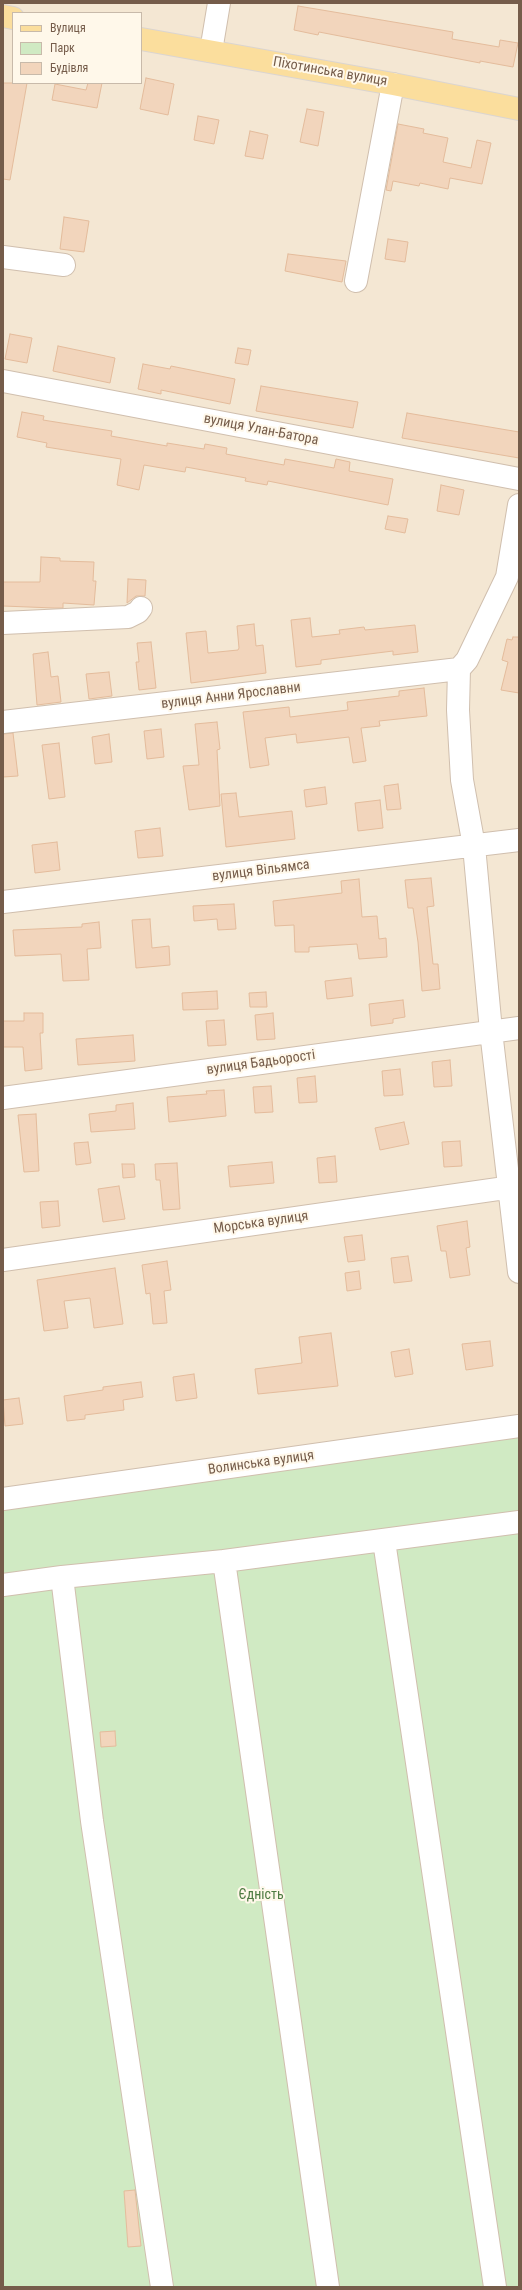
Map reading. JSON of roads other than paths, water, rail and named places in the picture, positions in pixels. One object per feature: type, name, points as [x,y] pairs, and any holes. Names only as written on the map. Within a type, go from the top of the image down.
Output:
[{"type":"main road","name":"Піхотинська вулиця","points":[[142,39],[392,84],[519,109]]},
{"type":"street","points":[[211,51],[219,3]]},
{"type":"street","points":[[356,281],[392,84]]},
{"type":"street","points":[[3,257],[64,265]]},
{"type":"street","name":"вулиця Улан-Батора","points":[[3,381],[519,479]]},
{"type":"street","points":[[519,505],[507,578],[467,660],[459,669],[458,710],[462,780],[474,846],[491,1031],[514,1187],[519,1272]]},
{"type":"street","points":[[3,623],[128,617],[138,612],[141,608]]},
{"type":"street","name":"вулиця Анни Ярославни","points":[[3,722],[459,669]]},
{"type":"street","name":"вулиця Вільямса","points":[[3,902],[519,840]]},
{"type":"street","name":"вулиця Бадьорості","points":[[3,1098],[519,1028]]},
{"type":"street","name":"Морська вулиця","points":[[3,1260],[514,1187]]},
{"type":"street","name":"Волинська вулиця","points":[[3,1499],[519,1426]]},
{"type":"street","points":[[3,1585],[62,1577],[224,1561],[519,1522]]},
{"type":"street","points":[[384,1541],[495,2287]]},
{"type":"street","points":[[224,1561],[328,2287]]},
{"type":"street","points":[[62,1577],[92,1821],[162,2287]]},
{"type":"park label","name":"Єдність","points":[[261,1895]]}]
